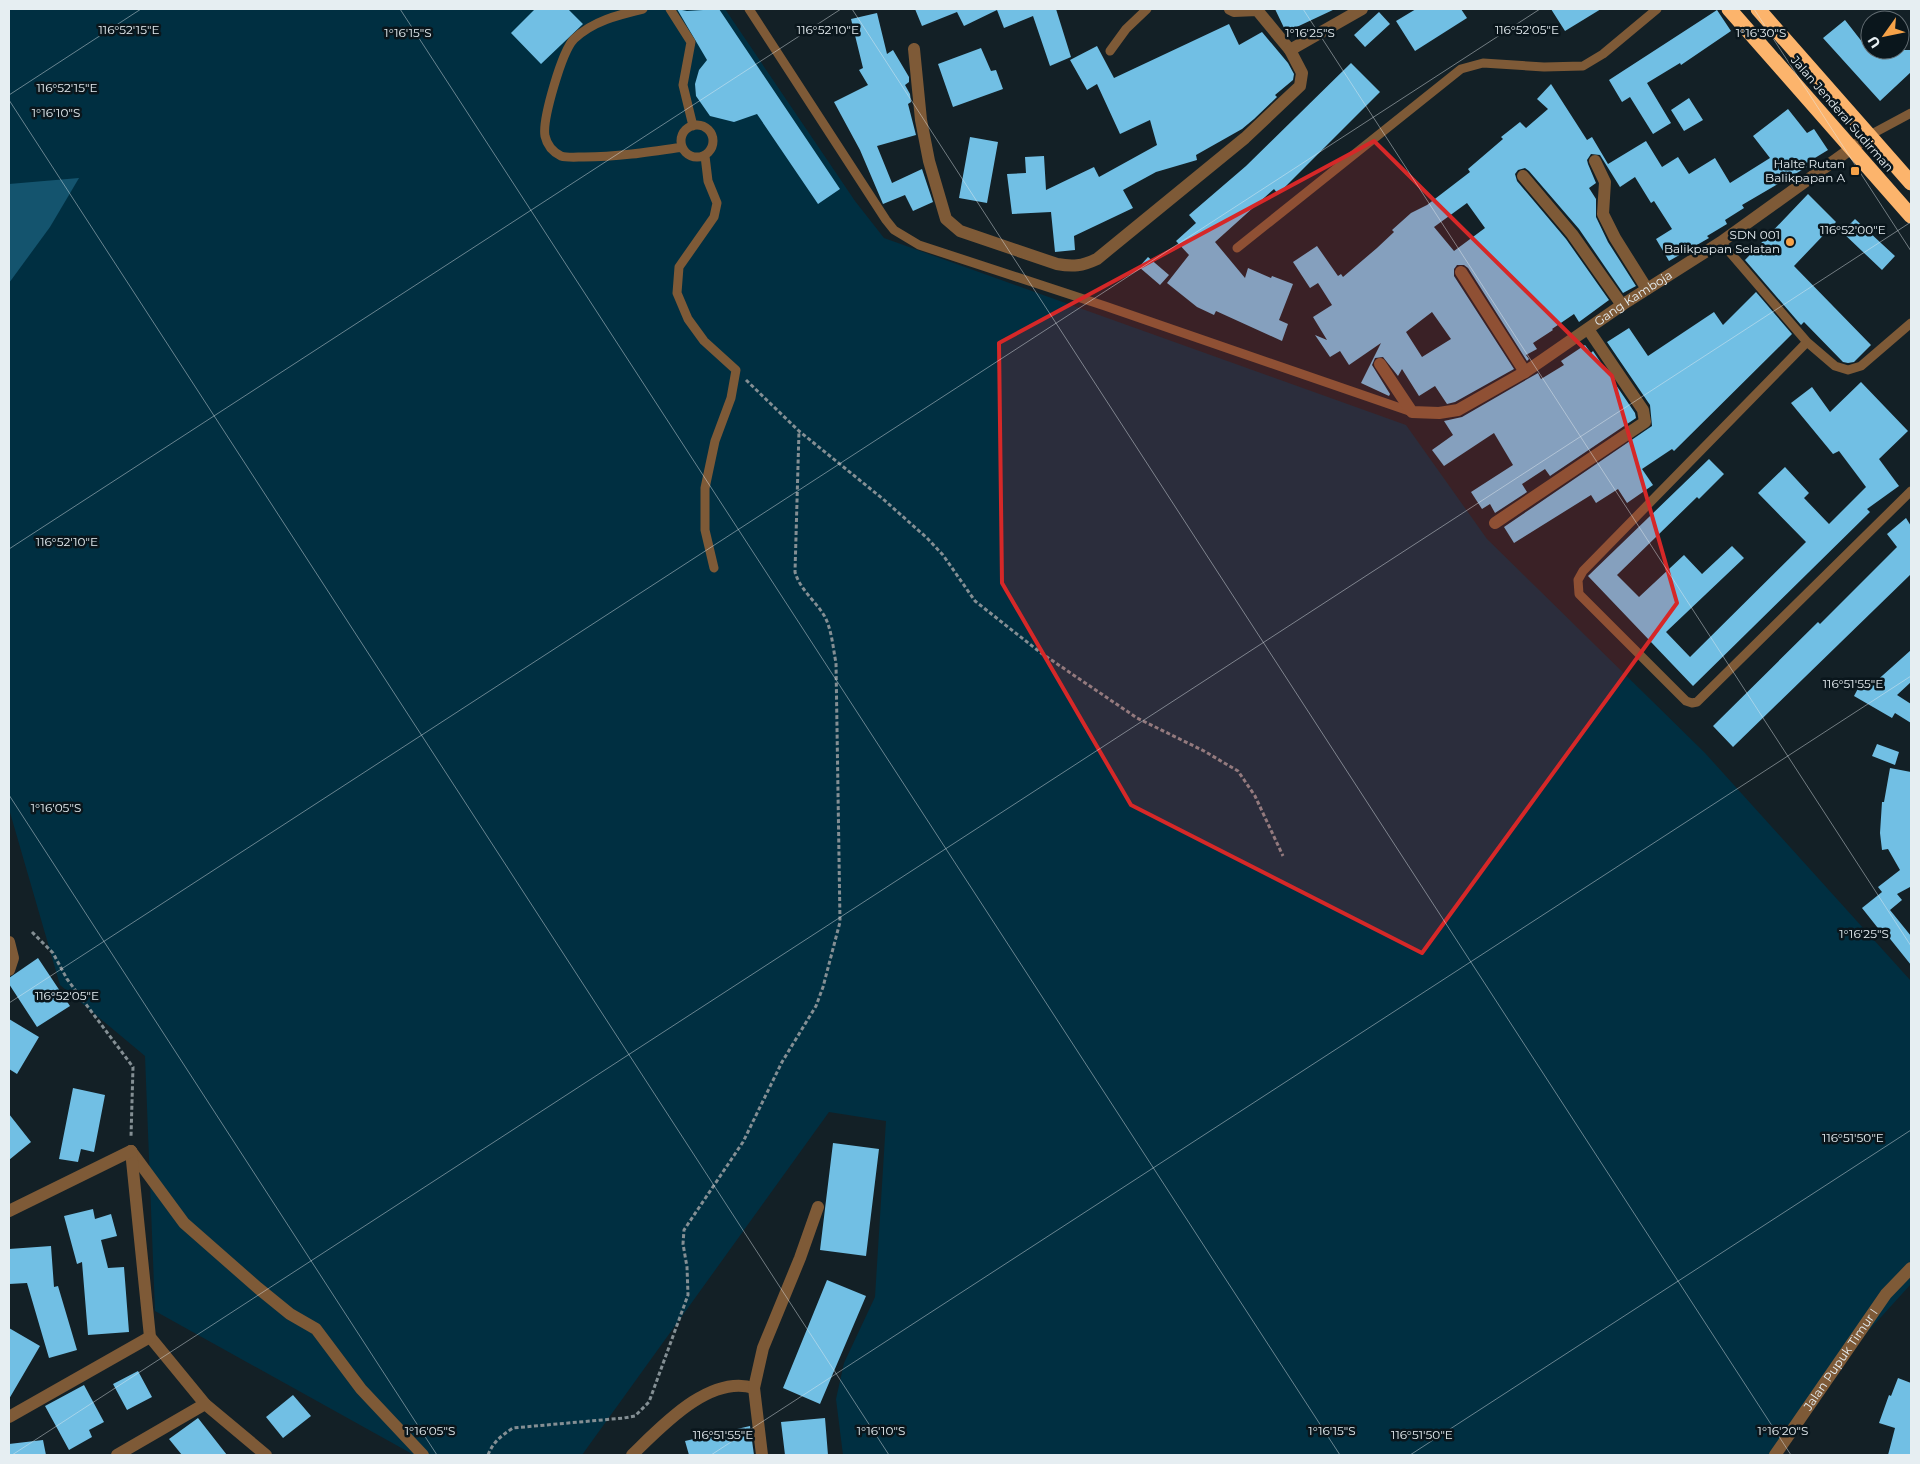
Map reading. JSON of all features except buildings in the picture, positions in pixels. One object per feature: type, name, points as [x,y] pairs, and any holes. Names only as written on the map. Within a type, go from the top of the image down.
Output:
[{"type":"highway","name":"Jalan Jenderal Sudirman","points":[[1729,9],[1911,216]]},
{"type":"highway","name":"Jalan Jenderal Sudirman","points":[[1758,9],[1911,183]]},
{"type":"street","points":[[914,50],[921,120],[929,160],[946,219],[960,231],[1057,264],[1073,267],[1083,266],[1097,259],[1149,218],[1245,138],[1300,86],[1302,73],[1290,50],[1257,10],[1234,11],[1230,9]]},
{"type":"street","points":[[1290,50],[1362,9]]},
{"type":"street","name":"Gang Kamboja","points":[[1412,412],[1439,414],[1458,410],[1525,372],[1622,305],[1721,242],[1870,135]]},
{"type":"street","points":[[1594,161],[1605,182],[1603,214],[1615,238],[1647,289]]},
{"type":"street","points":[[1523,176],[1572,234],[1622,305]]},
{"type":"street","points":[[1461,272],[1525,372]]},
{"type":"street","points":[[1495,523],[1645,422],[1643,410],[1588,330]]},
{"type":"street","points":[[1380,364],[1412,412]]},
{"type":"street","points":[[9,942],[13,958],[9,970]]},
{"type":"street","points":[[9,1212],[131,1151]]},
{"type":"street","points":[[131,1151],[150,1338],[205,1404],[266,1455]]},
{"type":"street","points":[[131,1151],[184,1223],[290,1314],[316,1329],[361,1389],[423,1455]]},
{"type":"street","points":[[762,1455],[754,1388],[763,1348],[800,1258],[818,1207]]},
{"type":"street","name":"Jalan Pupuk Timur I","points":[[1775,1455],[1886,1294],[1911,1268]]},
{"type":"street","points":[[9,1417],[150,1338]]},
{"type":"street","points":[[632,1455],[689,1404],[734,1385],[754,1388]]},
{"type":"street","points":[[118,1455],[205,1404]]},
{"type":"lane","points":[[643,9],[605,19],[573,40],[560,66],[545,134],[552,150],[563,157],[616,157],[682,148]]},
{"type":"lane","points":[[670,9],[691,42],[683,85],[693,126]]},
{"type":"lane","points":[[750,9],[886,220],[905,238],[919,245],[1105,306],[1412,412]]},
{"type":"lane","points":[[1110,51],[1126,29],[1147,9]]},
{"type":"lane","points":[[1237,248],[1461,69],[1483,63],[1573,68],[1583,66],[1603,54],[1657,9]]},
{"type":"lane","points":[[1870,135],[1911,113]]},
{"type":"lane","points":[[693,126],[706,128],[713,138],[710,151],[705,156],[692,157],[682,148],[681,139],[685,130],[693,126]]},
{"type":"lane","points":[[705,156],[708,181],[717,202],[714,217],[679,268],[677,293],[688,319],[704,341],[736,370],[731,398],[715,441],[705,488],[705,530],[714,568]]},
{"type":"lane","points":[[1721,242],[1807,342],[1835,366],[1852,370],[1864,364],[1911,323]]},
{"type":"lane","points":[[1807,342],[1583,571],[1578,580],[1579,594],[1686,701],[1697,702],[1911,491]]},
{"type":"path","points":[[736,370],[799,431],[884,499],[927,538],[943,555],[975,601],[1041,653],[1137,718],[1204,751],[1238,771],[1255,796],[1283,856]]},
{"type":"path","points":[[488,1455],[491,1447],[499,1437],[513,1428],[635,1416],[649,1402],[688,1295],[687,1267],[683,1244],[684,1230],[743,1142],[782,1062],[816,1006],[823,987],[840,922],[836,663],[831,636],[825,618],[801,586],[795,572],[799,431]]},
{"type":"path","points":[[32,932],[53,953],[67,979],[133,1067],[131,1151]]},
{"type":"highlighted area","points":[[1374,141],[1612,376],[1677,603],[1422,953],[1131,805],[1002,583],[999,343]]},
{"type":"shaded area","points":[[9,9],[725,9],[855,201],[884,238],[1406,425],[1487,539],[1705,753],[1911,981],[1911,1284],[1813,1392],[1771,1455],[843,1455],[836,1399],[844,1363],[875,1297],[886,1121],[829,1112],[582,1455],[414,1455],[155,1311],[145,1056],[60,985],[9,809]]},
{"type":"shaded area","points":[[79,178],[50,227],[9,283],[9,184]]},
{"type":"place","name":"Halte Rutan Balikpapan A","points":[[1855,171]]},
{"type":"place","name":"SDN 001 Balikpapan Selatan","points":[[1790,242]]}]
